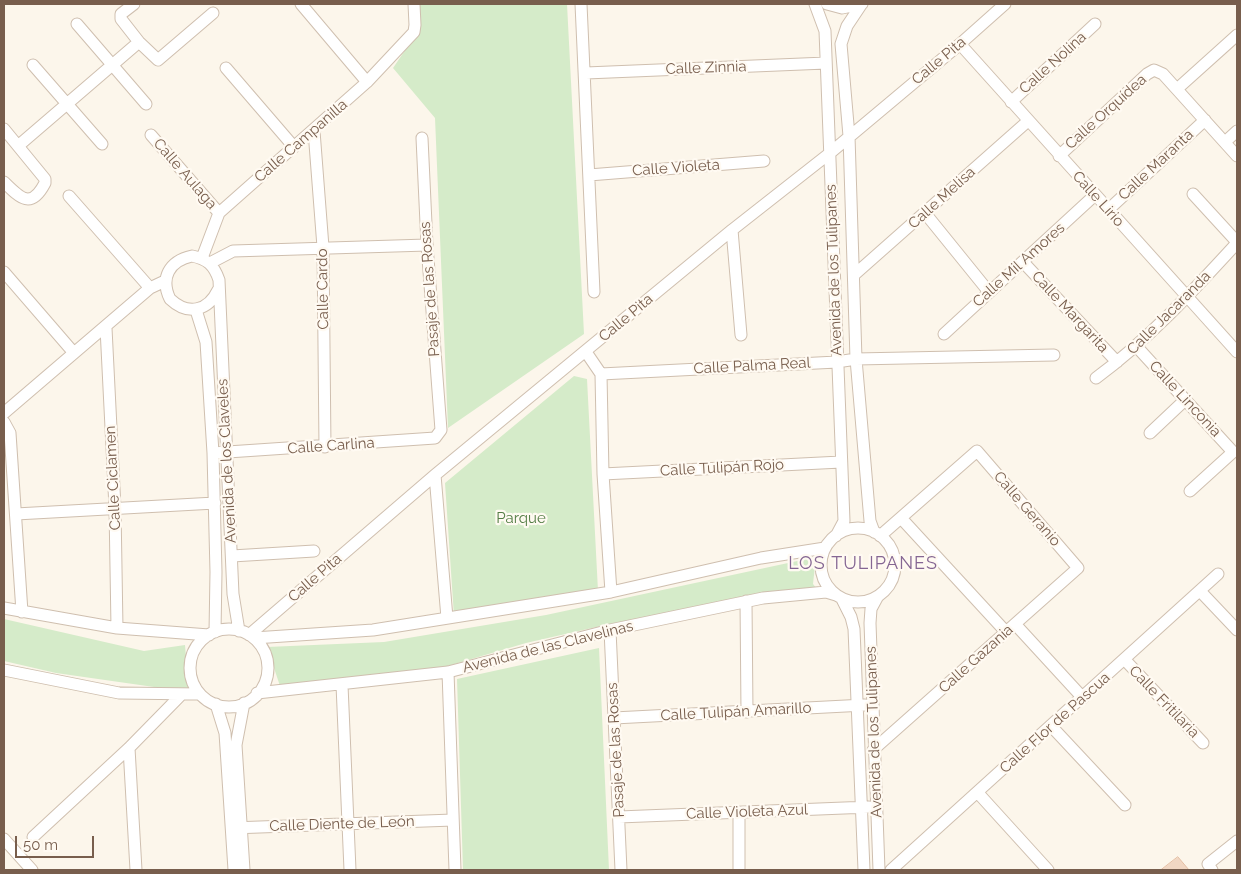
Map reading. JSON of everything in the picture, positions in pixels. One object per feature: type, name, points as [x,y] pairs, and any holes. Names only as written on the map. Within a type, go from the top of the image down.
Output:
[{"type":"street","points":[[134,4],[121,14],[121,18],[139,42],[156,59],[160,59],[213,13]]},
{"type":"street","points":[[301,4],[367,82]]},
{"type":"street","name":"Calle Campanilla","points":[[206,260],[219,213],[314,131],[367,82],[414,32],[416,25],[414,4]]},
{"type":"street","points":[[581,4],[586,73],[594,292]]},
{"type":"street","name":"Avenida de los Tulipanes","points":[[815,4],[825,31],[830,153],[844,521],[836,536]]},
{"type":"street","name":"Avenida de los Tulipanes","points":[[827,4],[842,8],[861,4]]},
{"type":"street","name":"Avenida de los Tulipanes","points":[[861,4],[847,26],[842,44],[849,136],[856,359],[870,522],[877,534]]},
{"type":"street","name":"Calle Pita","points":[[248,635],[435,475],[732,230],[830,153],[960,44],[1004,4]]},
{"type":"street","points":[[77,24],[146,104]]},
{"type":"street","name":"Calle Nolina","points":[[1011,102],[1095,24]]},
{"type":"street","points":[[1237,35],[1177,89],[1237,156]]},
{"type":"street","points":[[18,146],[139,42]]},
{"type":"street","name":"Calle Lirio","points":[[960,44],[1186,298],[1237,352]]},
{"type":"street","name":"Calle Zinnia","points":[[586,73],[826,63]]},
{"type":"street","points":[[32,65],[102,144]]},
{"type":"street","points":[[226,68],[294,147]]},
{"type":"street","name":"Calle Orquídea","points":[[1059,156],[1154,70],[1163,74],[1177,89]]},
{"type":"street","name":"Calle Maranta","points":[[1108,210],[1205,120]]},
{"type":"street","name":"Calle Melisa","points":[[854,275],[1028,121]]},
{"type":"street","points":[[4,129],[45,179],[46,183],[31,199],[26,200],[21,199],[4,182]]},
{"type":"street","name":"Calle Cardo","points":[[314,131],[323,248],[325,447]]},
{"type":"street","points":[[1225,142],[1237,131]]},
{"type":"street","name":"Calle Aulaga","points":[[151,135],[219,213]]},
{"type":"street","name":"Pasaje de las Rosas","points":[[422,138],[427,246],[440,430],[435,438]]},
{"type":"street","name":"Calle Violeta","points":[[589,175],[764,161]]},
{"type":"street","points":[[1193,194],[1237,243]]},
{"type":"street","name":"Calle Mil Amores","points":[[944,334],[1095,195]]},
{"type":"street","points":[[69,196],[150,288]]},
{"type":"street","points":[[925,213],[990,292]]},
{"type":"street","points":[[732,230],[741,335]]},
{"type":"street","name":"Calle Jacaranda","points":[[1096,378],[1136,347],[1186,298],[1237,243]]},
{"type":"street","points":[[206,260],[219,280],[218,290],[214,299],[206,306],[196,310],[177,306],[170,300],[165,281],[168,272],[174,264],[192,256],[206,260],[233,251],[427,246]]},
{"type":"street","name":"Calle Margarita","points":[[1024,262],[1117,362]]},
{"type":"street","points":[[4,272],[74,353]]},
{"type":"street","points":[[4,413],[106,328],[150,288],[165,281]]},
{"type":"street","name":"Avenida de los Claveles","points":[[218,290],[228,453],[233,594],[248,635]]},
{"type":"street","name":"Avenida de los Claveles","points":[[196,310],[206,342],[213,454],[215,503],[212,633]]},
{"type":"street","name":"Calle Ciclamen","points":[[106,328],[115,508],[117,628]]},
{"type":"street","name":"Calle Linconia","points":[[1136,347],[1233,452],[1190,491]]},
{"type":"street","points":[[586,352],[601,374],[603,474],[611,592]]},
{"type":"street","name":"Calle Palma Real","points":[[601,374],[837,362],[856,359],[1054,356]]},
{"type":"street","points":[[1150,433],[1186,400]]},
{"type":"street","points":[[4,422],[10,433],[22,612]]},
{"type":"street","name":"Calle Carlina","points":[[213,454],[435,438]]},
{"type":"street","name":"Calle Geranio","points":[[901,518],[977,451],[1078,568]]},
{"type":"street","name":"Calle Tulipán Rojo","points":[[603,474],[841,462]]},
{"type":"street","points":[[435,475],[446,618]]},
{"type":"street","points":[[16,514],[215,503]]},
{"type":"street","points":[[877,534],[901,518],[1006,632]]},
{"type":"street","points":[[858,528],[877,534],[890,548],[894,563],[889,585],[878,596],[864,602],[839,597],[826,584],[821,570],[825,548],[836,536],[858,528]]},
{"type":"street","points":[[4,608],[117,628],[212,633],[227,629],[248,635],[373,630],[611,592],[761,558],[825,548]]},
{"type":"street","points":[[232,556],[314,551]]},
{"type":"street","name":"Calle Gazania","points":[[873,750],[1078,568]]},
{"type":"street","name":"Calle Flor de Pascua","points":[[891,870],[1218,574]]},
{"type":"street","points":[[1200,591],[1237,630]]},
{"type":"street","name":"Avenida de las Clavelinas","points":[[257,694],[448,672],[610,630],[746,602],[826,592],[839,597]]},
{"type":"street","name":"Avenida de los Tulipanes","points":[[878,596],[871,609],[873,750],[879,870]]},
{"type":"street","name":"Avenida de los Tulipanes","points":[[839,597],[851,617],[854,629],[864,870]]},
{"type":"street","points":[[746,602],[747,712]]},
{"type":"street","points":[[1016,624],[1083,698]]},
{"type":"street","name":"Pasaje de las Rosas","points":[[610,630],[621,870]]},
{"type":"street","points":[[212,633],[196,647],[191,660],[193,682],[200,694],[216,704],[230,706],[244,703],[257,694],[265,682],[267,668],[262,648],[248,635]]},
{"type":"street","name":"Calle Fritilaria","points":[[1125,660],[1203,743]]},
{"type":"street","points":[[4,670],[119,693],[200,694]]},
{"type":"street","points":[[448,672],[455,870]]},
{"type":"street","points":[[342,685],[350,870]]},
{"type":"street","points":[[33,837],[129,748],[181,695]]},
{"type":"street","points":[[234,870],[237,828],[236,745],[244,703]]},
{"type":"street","points":[[216,704],[225,733],[244,870]]},
{"type":"street","name":"Calle Tulipán Amarillo","points":[[614,718],[872,704]]},
{"type":"street","points":[[1052,726],[1125,805]]},
{"type":"street","points":[[129,748],[136,870]]},
{"type":"street","points":[[978,793],[1048,870]]},
{"type":"street","name":"Calle Violeta Azul","points":[[619,817],[876,807]]},
{"type":"street","points":[[739,812],[739,870]]},
{"type":"street","name":"Calle Diente de León","points":[[237,828],[453,820]]},
{"type":"street","points":[[4,839],[32,870]]},
{"type":"street","points":[[1212,870],[1208,864],[1237,841]]},
{"type":"green space","points":[[419,4],[567,4],[584,334],[448,428],[435,118],[393,68],[421,27]]},
{"type":"green space","name":"Parque","points":[[574,376],[587,379],[598,591],[454,616],[445,483]]},
{"type":"green space","points":[[816,557],[813,584],[817,589],[744,597],[605,625],[526,643],[441,668],[280,686],[267,647],[384,642],[546,615]]},
{"type":"green space","points":[[4,619],[144,651],[185,645],[189,692],[56,673],[4,661]]},
{"type":"green space","points":[[599,648],[609,870],[463,870],[457,679]]},
{"type":"building","points":[[1178,857],[1189,870],[1161,870]]},
{"type":"district","name":"LOS TULIPANES","points":[[863,564]]}]
